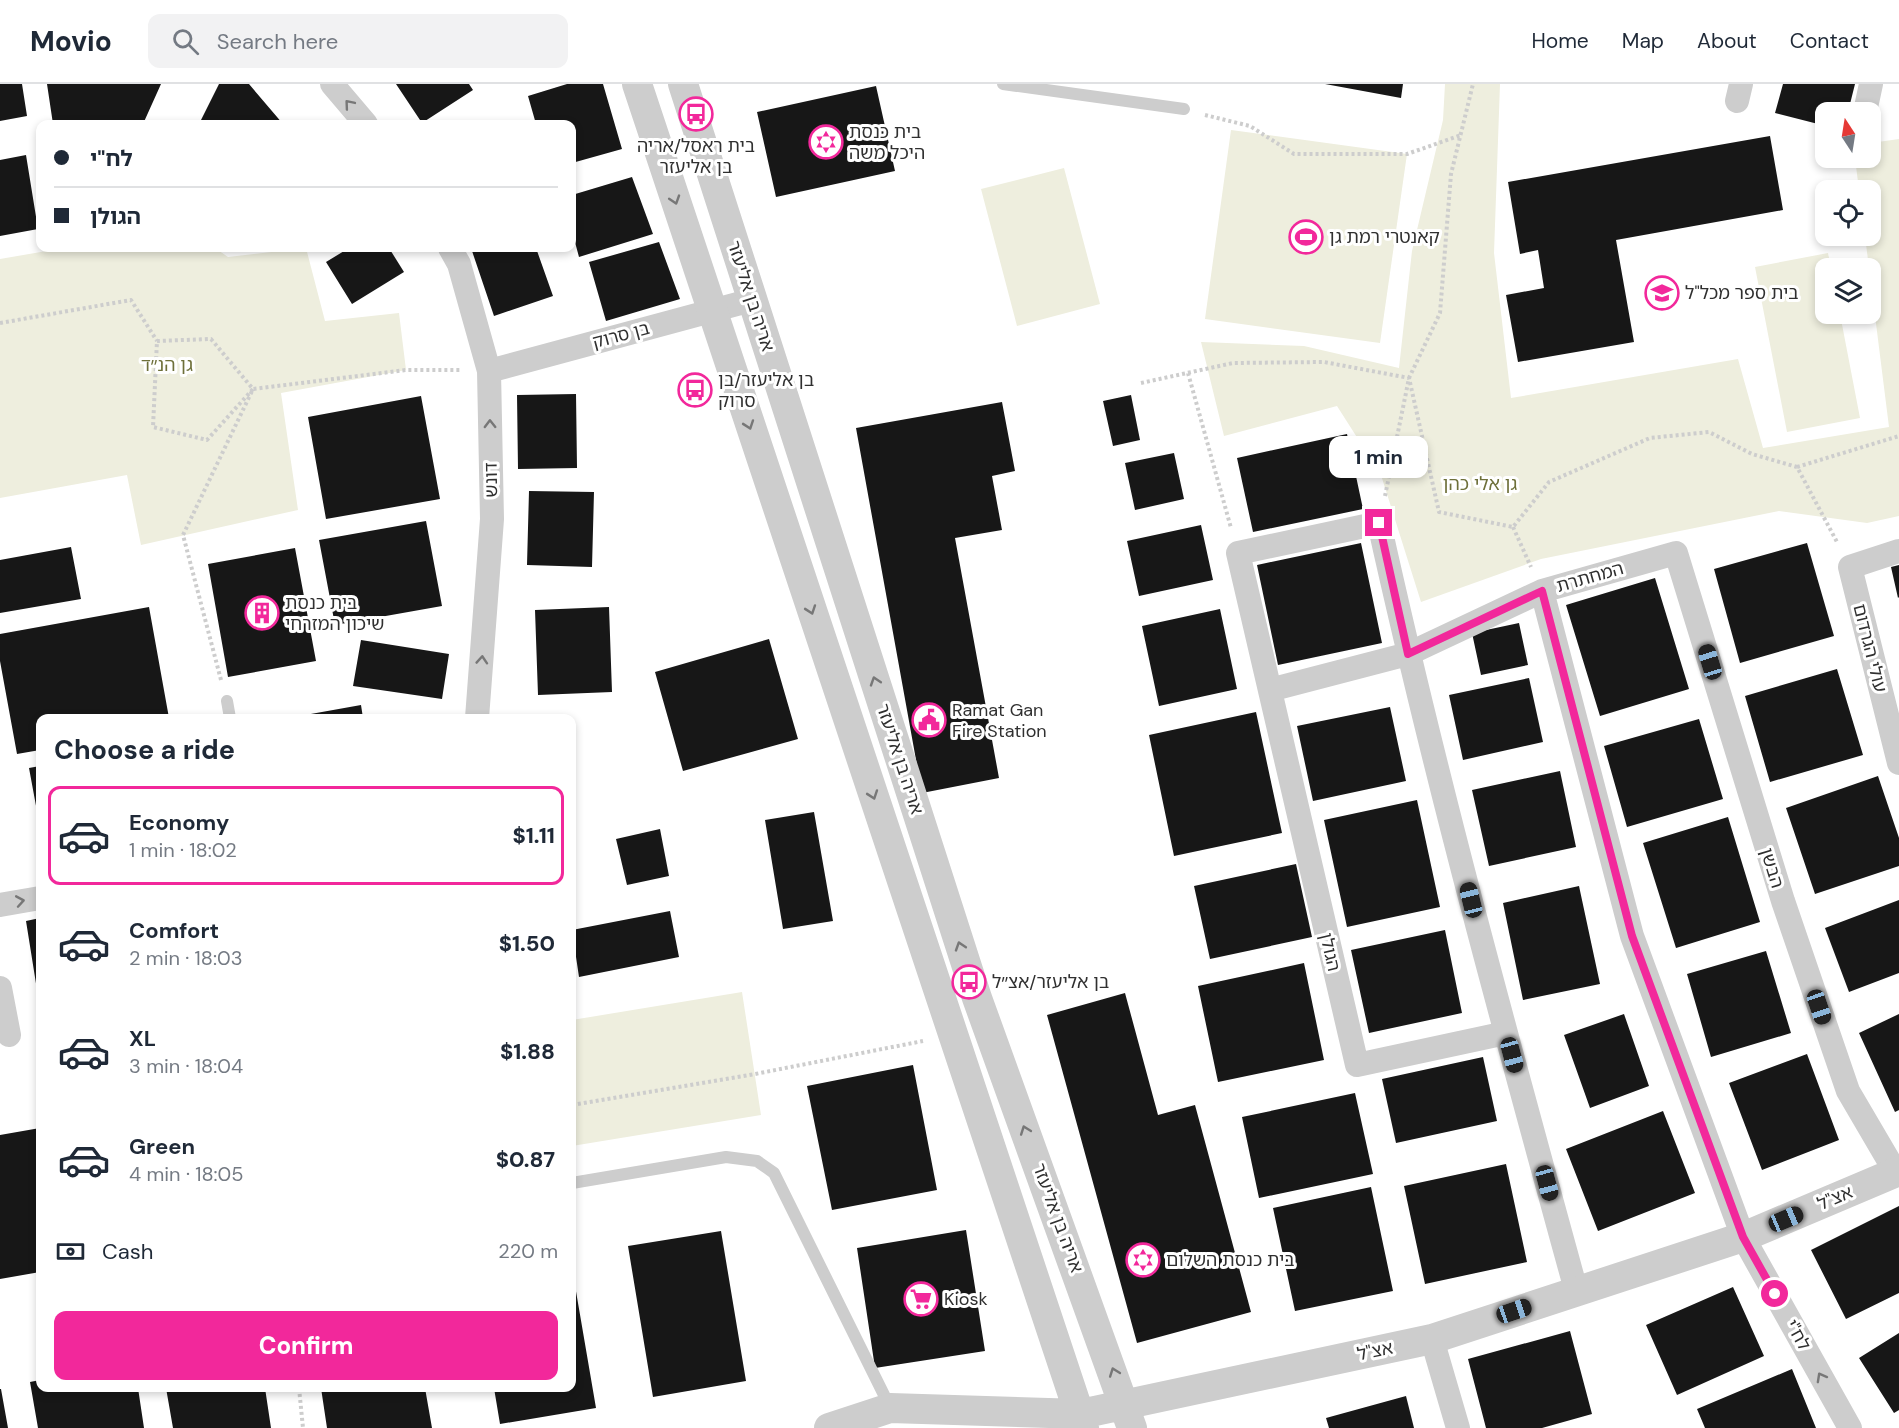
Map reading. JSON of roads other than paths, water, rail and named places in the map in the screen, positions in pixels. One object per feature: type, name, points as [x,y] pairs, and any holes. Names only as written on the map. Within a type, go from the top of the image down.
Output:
[{"type":"street","points":[[332,84],[363,120]]},
{"type":"street","name":"אריה בן אליעזר","points":[[637,84],[710,310],[1082,1421]]},
{"type":"street","name":"אריה בן אליעזר","points":[[683,84],[977,998],[1129,1417]]},
{"type":"street","points":[[1867,102],[1871,84]]},
{"type":"street","name":"דונש","points":[[452,252],[459,264],[489,370],[492,519],[477,714]]},
{"type":"street","name":"בן סרוק","points":[[489,370],[752,300]]},
{"type":"street","name":"הגולן","points":[[1408,654],[1379,523],[1238,553],[1357,1065],[1506,1034]]},
{"type":"street","name":"עולי הגרדום","points":[[1899,551],[1850,567],[1899,763]]},
{"type":"street","name":"המחתרת","points":[[1408,654],[1542,591],[1676,553]]},
{"type":"street","name":"הבשן","points":[[1676,553],[1782,902],[1848,1091],[1898,1172]]},
{"type":"street","name":"לח\"י","points":[[1542,591],[1632,936],[1743,1237],[1850,1428]]},
{"type":"street","points":[[1270,690],[1408,654],[1506,1034],[1576,1290]]},
{"type":"street","points":[[0,905],[36,899]]},
{"type":"street","points":[[0,988],[9,1035]]},
{"type":"street","name":"אצ\"ל","points":[[829,1428],[890,1408],[1082,1421],[1129,1417],[1432,1339],[1743,1237],[1898,1172]]},
{"type":"street","points":[[1432,1339],[1458,1428]]},
{"type":"lane","points":[[1003,84],[1184,109]]},
{"type":"lane","points":[[227,701],[229,714]]},
{"type":"lane","points":[[576,1182],[726,1157],[757,1161],[774,1173],[890,1408]]},
{"type":"place","name":"בית ראסל/אריה בן אליעזר","points":[[696,114]]},
{"type":"place","name":"בית כנסת היכל משה","points":[[826,142]]},
{"type":"place","name":"קאנטרי רמת גן","points":[[1306,237]]},
{"type":"place","name":"בית ספר מכל\"ל","points":[[1662,293]]},
{"type":"place","name":"בן אליעזר/בן סרוק","points":[[695,390]]},
{"type":"place","name":"בית כנסת שיכון המזרחי","points":[[262,613]]},
{"type":"place","name":"Ramat Gan Fire Station","points":[[929,720]]},
{"type":"place","name":"בן אליעזר/אצ״ל","points":[[969,982]]},
{"type":"place","name":"בית כנסת השלום","points":[[1143,1260]]},
{"type":"place","name":"Kiosk","points":[[921,1299]]},
{"type":"park label","name":"גן הנ״ד","points":[[167,365]]},
{"type":"park label","name":"גן אלי כהן","points":[[1480,484]]}]
